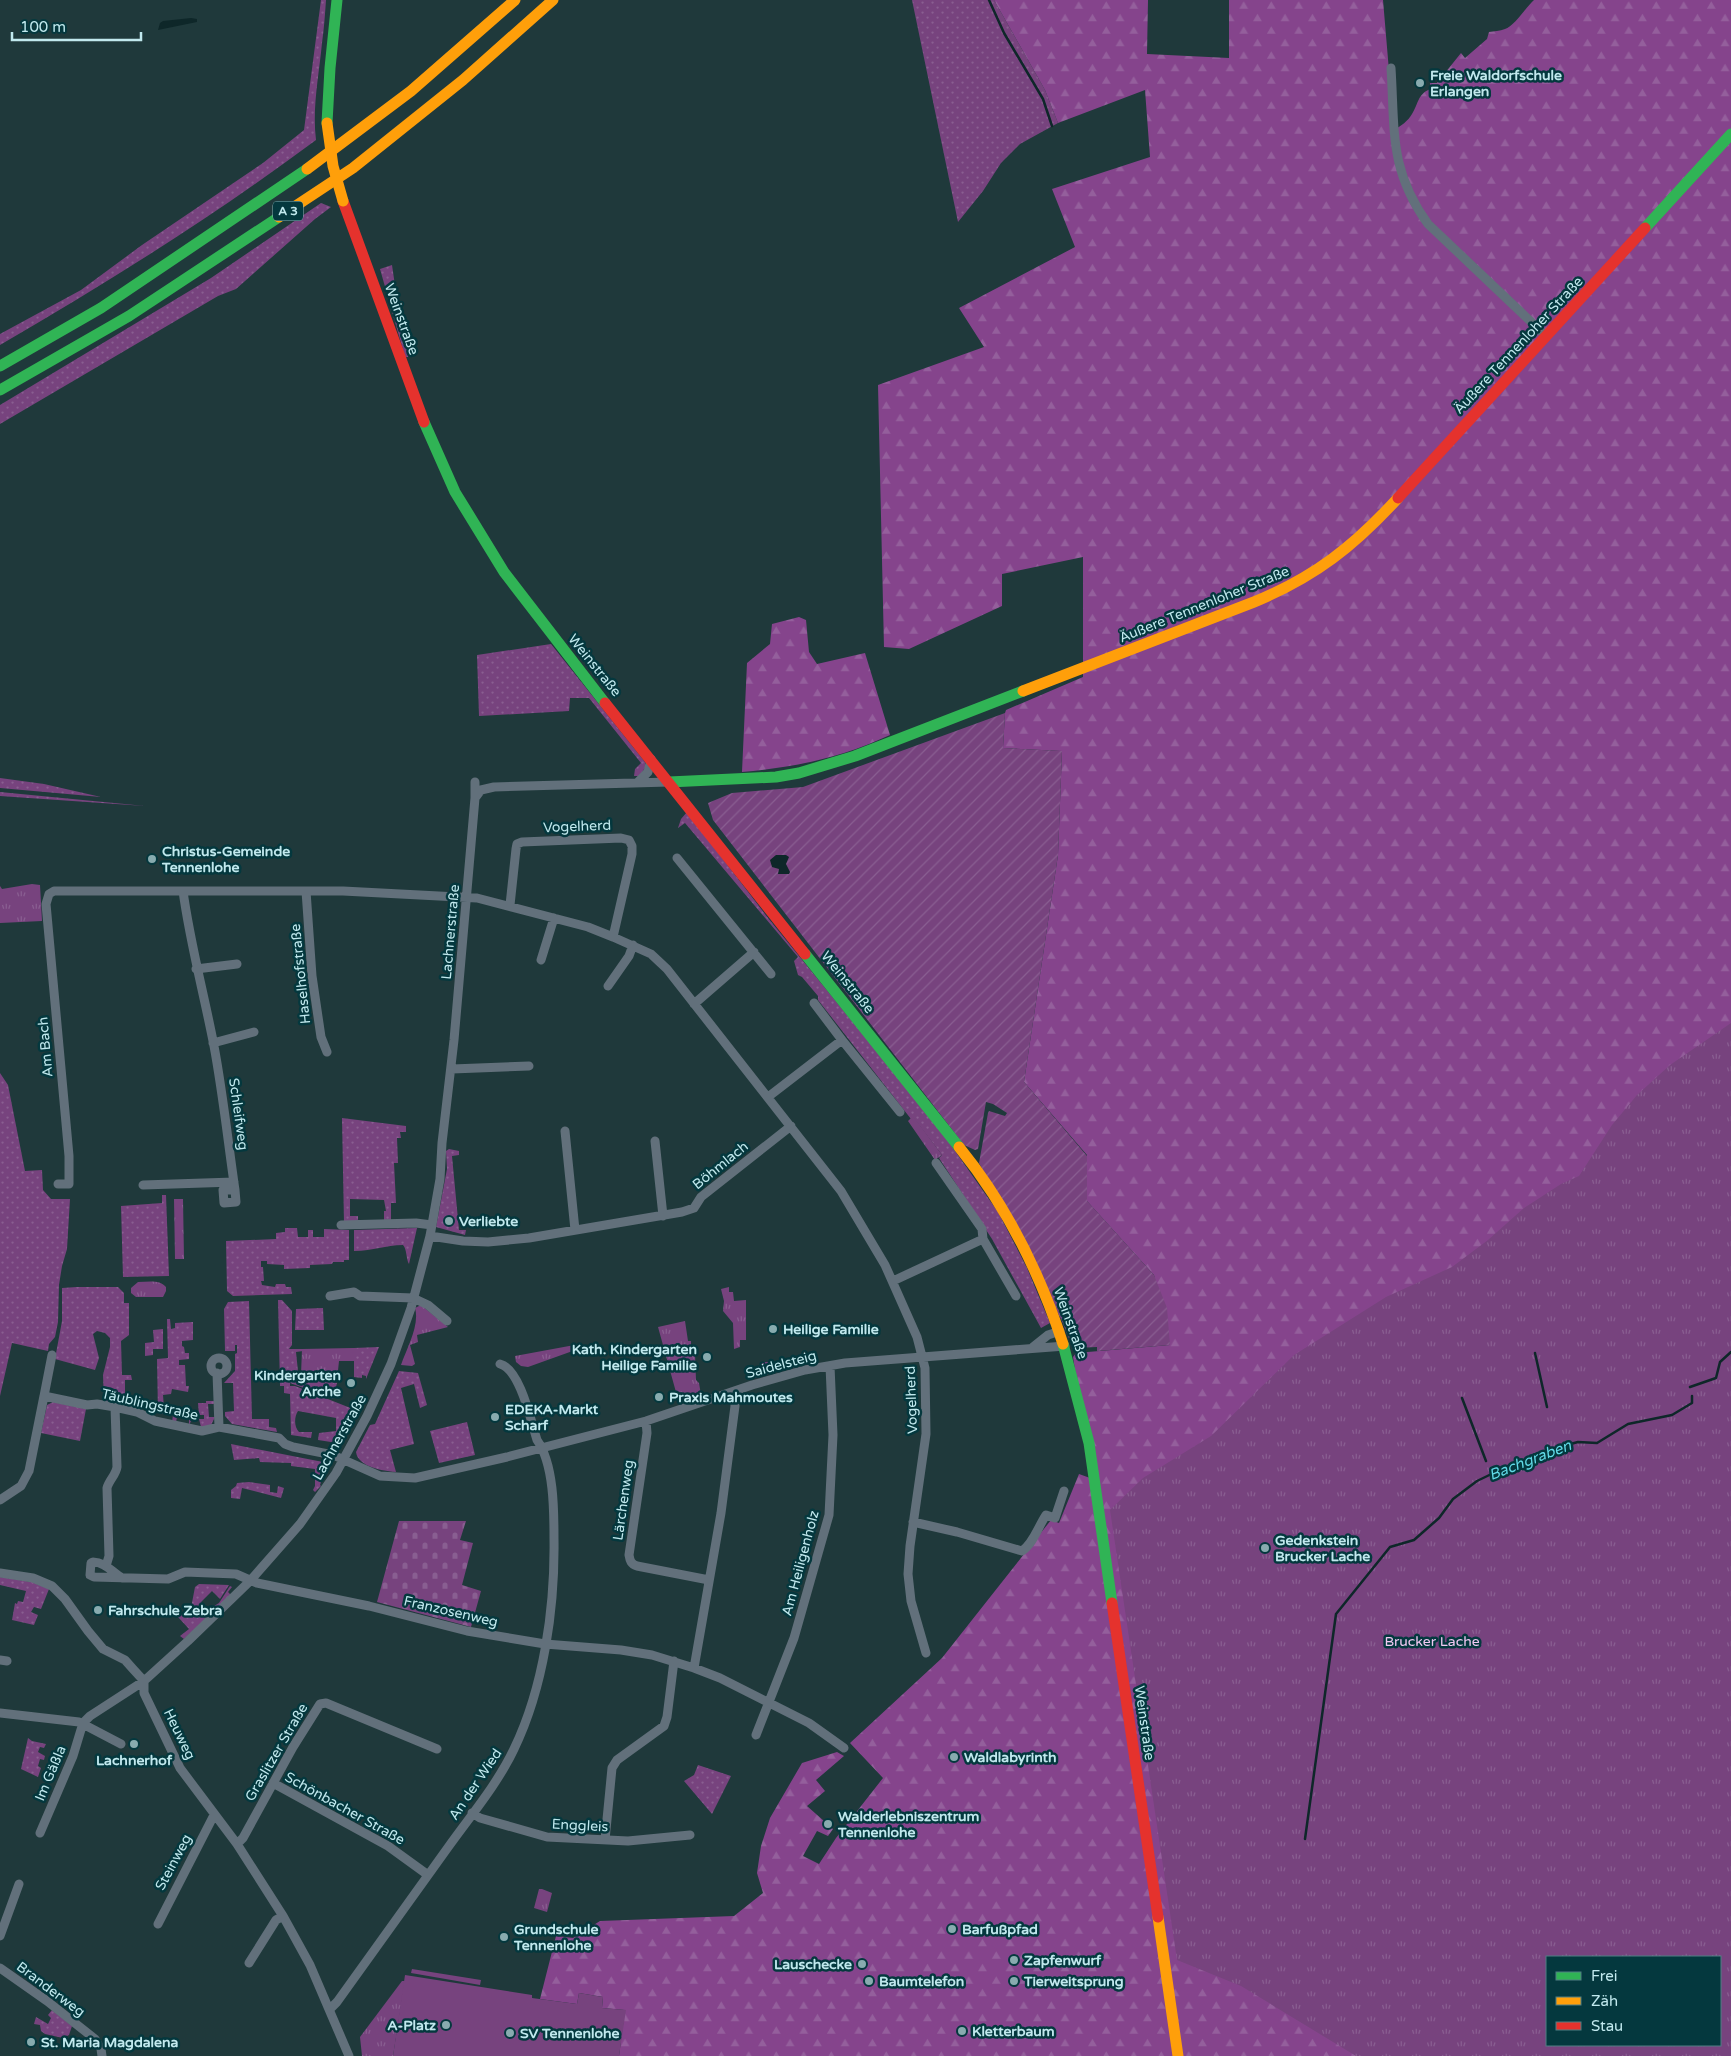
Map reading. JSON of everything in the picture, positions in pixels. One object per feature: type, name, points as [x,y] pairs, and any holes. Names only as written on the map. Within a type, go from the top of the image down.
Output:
[{"type":"main road","name":"Weinstraße","points":[[337,0],[327,123],[332,166],[422,418],[455,492],[504,572],[650,760],[934,1113],[982,1177],[1025,1248],[1060,1331],[1074,1377],[1089,1443],[1178,2056]]},
{"type":"main road","name":"A 3","points":[[0,366],[102,308],[301,174],[411,91],[515,0]]},
{"type":"main road","name":"A 3","points":[[0,390],[129,316],[353,168],[463,80],[553,0]]},
{"type":"main road","name":"Äußere Tennenloher Straße","points":[[669,782],[776,777],[823,767],[899,740],[1254,602],[1292,585],[1341,554],[1368,529],[1731,134]]},
{"type":"street","points":[[1391,68],[1395,147],[1404,183],[1418,210],[1428,224],[1546,336]]},
{"type":"street","points":[[637,783],[648,772],[650,760]]},
{"type":"street","name":"Lachnerstraße","points":[[83,1723],[90,1716],[144,1681],[221,1611],[250,1581],[300,1524],[319,1499],[343,1459],[383,1383],[413,1298],[430,1236],[440,1180],[442,1143],[452,1069],[475,782]]},
{"type":"street","points":[[475,798],[481,790],[494,787],[669,782]]},
{"type":"street","name":"Vogelherd","points":[[510,906],[518,844],[522,842],[622,838],[629,840],[632,846],[632,854],[614,937]]},
{"type":"street","points":[[678,858],[771,974]]},
{"type":"street","name":"Am Bach","points":[[58,1184],[69,1184],[69,1156],[47,898],[49,894],[59,891],[183,891]]},
{"type":"street","points":[[183,891],[396,892],[467,897]]},
{"type":"street","name":"Schleifweg","points":[[143,1185],[234,1186],[225,1112],[213,1043],[196,969],[183,891]]},
{"type":"street","name":"Haselhofstraße","points":[[306,891],[312,976],[321,1037],[327,1052]]},
{"type":"street","name":"Vogelherd","points":[[467,897],[510,906],[614,937],[633,945],[659,960],[841,1191],[893,1281],[917,1337],[923,1358],[926,1382],[926,1434],[908,1561],[909,1587],[914,1614],[926,1653]]},
{"type":"street","points":[[541,960],[554,918]]},
{"type":"street","points":[[608,986],[629,956],[633,945]]},
{"type":"street","points":[[694,1004],[754,952]]},
{"type":"street","points":[[196,969],[237,964]]},
{"type":"street","points":[[814,1003],[900,1112]]},
{"type":"street","points":[[213,1043],[254,1032]]},
{"type":"street","points":[[768,1096],[842,1040]]},
{"type":"street","points":[[452,1069],[529,1066]]},
{"type":"street","name":"Böhmlach","points":[[430,1236],[463,1241],[488,1242],[663,1216],[694,1208],[701,1197],[791,1126]]},
{"type":"street","points":[[565,1131],[575,1230]]},
{"type":"street","points":[[655,1141],[663,1216]]},
{"type":"street","points":[[936,1162],[982,1229],[983,1239],[1016,1296]]},
{"type":"street","points":[[341,1225],[416,1223],[432,1225]]},
{"type":"street","points":[[893,1281],[983,1239]]},
{"type":"street","points":[[330,1296],[354,1292],[360,1296],[413,1298],[428,1304],[447,1321]]},
{"type":"street","name":"Saidelsteig","points":[[1032,1347],[1049,1334],[1060,1331]]},
{"type":"street","name":"Saidelsteig","points":[[343,1459],[380,1476],[407,1479],[419,1478],[646,1421],[801,1371],[845,1363],[1009,1352],[1032,1347],[1053,1348],[1065,1346]]},
{"type":"street","points":[[0,1500],[20,1486],[29,1471],[52,1355]]},
{"type":"street","points":[[500,1364],[507,1367],[515,1376],[537,1440],[543,1448]]},
{"type":"street","name":"Am Heiligenholz","points":[[770,1703],[794,1638],[829,1515],[833,1425],[830,1366]]},
{"type":"street","name":"Täublingstraße","points":[[217,1374],[219,1427]]},
{"type":"street","points":[[694,1668],[725,1487],[735,1406],[734,1392]]},
{"type":"street","name":"Täublingstraße","points":[[44,1396],[87,1405],[97,1404],[115,1407],[137,1412],[155,1421],[202,1431],[219,1427],[278,1438],[284,1444],[293,1447],[333,1455],[343,1459]]},
{"type":"street","points":[[115,1407],[117,1467],[116,1472],[108,1482],[107,1488],[109,1556],[106,1566],[122,1578]]},
{"type":"street","name":"Lärchenweg","points":[[646,1421],[647,1433],[630,1560],[632,1564],[637,1566],[709,1580]]},
{"type":"street","name":"An der Wied","points":[[330,2009],[337,2002],[506,1765],[523,1729],[532,1705],[545,1644],[552,1585],[554,1541],[551,1483],[543,1448]]},
{"type":"street","points":[[913,1522],[957,1532],[1022,1551],[1029,1546],[1035,1531],[1046,1515],[1055,1518],[1064,1491]]},
{"type":"street","name":"Franzosenweg","points":[[106,1566],[102,1563],[93,1562],[90,1567],[90,1575],[168,1579],[186,1572],[236,1574],[250,1581],[369,1606],[467,1631],[545,1644],[628,1650],[674,1661],[694,1668],[770,1703],[822,1731],[844,1748]]},
{"type":"street","name":"Heuweg","points":[[0,1573],[42,1581],[58,1591],[103,1649],[128,1663],[144,1681],[144,1693],[180,1768],[237,1844],[283,1916],[330,2009],[349,2056]]},
{"type":"street","points":[[605,1840],[612,1768],[616,1760],[664,1726],[667,1717],[674,1661]]},
{"type":"street","name":"Graslitzer Straße","points":[[237,1844],[243,1838],[293,1747],[320,1704],[326,1703],[437,1749]]},
{"type":"street","points":[[756,1735],[770,1703]]},
{"type":"street","points":[[0,1713],[70,1719],[83,1723],[120,1744]]},
{"type":"street","name":"Im Gäßla","points":[[40,1833],[72,1756],[83,1723]]},
{"type":"street","name":"Schönbacher Straße","points":[[273,1783],[388,1846],[428,1875]]},
{"type":"street","name":"Enggleis","points":[[472,1814],[544,1837],[645,1840],[690,1835]]},
{"type":"street","name":"Steinweg","points":[[158,1924],[214,1815]]},
{"type":"street","points":[[0,1936],[20,1884]]},
{"type":"street","points":[[249,1963],[276,1920],[283,1916]]},
{"type":"street","name":"Branderweg","points":[[0,1968],[47,2001],[94,2039],[101,2049],[102,2056]]},
{"type":"green space","points":[[321,0],[326,0],[315,104],[316,140],[239,195],[161,247],[0,345],[0,334],[81,290],[142,245],[263,163],[304,130]]},
{"type":"green space","points":[[912,0],[994,0],[1045,90],[1058,123],[1020,144],[1001,163],[983,191],[958,222]]},
{"type":"green space","points":[[994,0],[1148,0],[1147,54],[1229,58],[1229,0],[1383,0],[1394,130],[1410,117],[1420,97],[1430,89],[1430,83],[1437,83],[1461,53],[1465,58],[1487,39],[1489,32],[1509,27],[1534,0],[1731,0],[1731,2056],[1183,2056],[1073,1357],[1076,1353],[1170,1345],[1154,1275],[1086,1200],[1087,1155],[1024,1082],[1058,855],[1062,751],[1003,748],[1005,713],[1006,710],[1083,677],[1083,557],[1002,574],[1002,606],[909,649],[884,647],[878,385],[984,347],[959,308],[1075,247],[1052,189],[1150,157],[1145,90],[1058,123],[1045,90]]},
{"type":"green space","points":[[321,203],[331,207],[236,289],[218,296],[0,424],[0,405],[211,278]]},
{"type":"green space","points":[[392,265],[400,320],[410,351],[408,357],[405,357],[380,269]]},
{"type":"green space","points":[[799,617],[806,620],[809,652],[817,664],[865,653],[890,735],[853,750],[818,760],[742,772],[747,663],[770,644],[772,624]]},
{"type":"green space","points":[[551,644],[645,762],[645,768],[639,776],[634,776],[635,769],[641,763],[589,698],[570,698],[569,711],[479,716],[477,655]]},
{"type":"green space","points":[[1005,713],[1003,748],[1062,751],[1058,855],[1024,1082],[1087,1156],[1087,1201],[1154,1275],[1167,1308],[1170,1345],[1097,1351],[1097,1347],[1074,1348],[1072,1346],[1062,1321],[979,1163],[989,1111],[1005,1116],[1007,1113],[986,1102],[978,1149],[975,1150],[964,1145],[713,820],[708,803],[732,793],[803,787]]},
{"type":"green space","points":[[0,778],[44,784],[101,797],[0,788]]},
{"type":"green space","points":[[0,792],[145,806],[0,796]]},
{"type":"green space","points":[[687,812],[768,918],[936,1124],[998,1212],[1027,1268],[1050,1323],[1041,1328],[992,1239],[939,1158],[942,1155],[913,1117],[911,1119],[818,1000],[818,996],[802,977],[798,975],[794,961],[798,957],[685,823],[678,828],[681,819]]},
{"type":"green space","points":[[32,884],[40,885],[42,921],[0,923],[0,886],[2,889]]},
{"type":"green space","name":"Brucker Lache","points":[[1731,1023],[1731,2056],[1356,2056],[1241,1986],[1177,1960],[1110,1510],[1143,1478],[1211,1436],[1294,1355],[1386,1297],[1452,1267],[1488,1240],[1524,1208],[1561,1184],[1579,1176],[1612,1125],[1637,1095],[1670,1065]]},
{"type":"green space","points":[[0,1073],[8,1085],[25,1171],[42,1170],[43,1190],[51,1199],[70,1199],[67,1249],[59,1285],[58,1322],[55,1337],[49,1344],[48,1351],[12,1343],[0,1396]]},
{"type":"green space","points":[[913,1116],[942,1155],[935,1160],[908,1121]]},
{"type":"green space","points":[[342,1118],[406,1126],[406,1132],[400,1132],[401,1138],[397,1138],[398,1163],[394,1163],[396,1203],[391,1203],[391,1221],[384,1222],[384,1211],[386,1211],[384,1200],[350,1199],[350,1216],[358,1216],[358,1223],[344,1223]]},
{"type":"green space","points":[[449,1149],[459,1151],[459,1155],[452,1156],[459,1230],[466,1230],[465,1235],[436,1227],[447,1169],[446,1151]]},
{"type":"green space","points":[[162,1195],[166,1195],[169,1276],[123,1277],[121,1206],[162,1203]]},
{"type":"green space","points":[[174,1199],[183,1199],[184,1259],[175,1259]]},
{"type":"green space","points":[[285,1228],[297,1228],[298,1237],[308,1237],[308,1230],[313,1230],[313,1237],[324,1237],[324,1229],[349,1230],[349,1260],[333,1262],[332,1264],[310,1265],[310,1268],[284,1269],[284,1265],[267,1264],[267,1261],[261,1261],[264,1281],[261,1281],[262,1285],[275,1287],[276,1284],[285,1284],[286,1287],[291,1287],[292,1294],[233,1296],[227,1291],[226,1241],[276,1239],[276,1233],[285,1232]]},
{"type":"green space","points":[[417,1228],[409,1264],[403,1245],[354,1251],[354,1230]]},
{"type":"green space","points":[[138,1282],[160,1283],[166,1287],[166,1291],[163,1297],[136,1297],[131,1293],[131,1288]]},
{"type":"green space","points":[[118,1287],[124,1293],[124,1303],[129,1303],[129,1335],[121,1341],[122,1375],[131,1375],[132,1380],[125,1380],[125,1403],[133,1403],[135,1408],[104,1401],[103,1375],[110,1347],[110,1338],[105,1333],[97,1331],[93,1334],[99,1358],[95,1370],[55,1359],[62,1321],[62,1288]]},
{"type":"green space","points":[[729,1287],[729,1292],[733,1292],[734,1301],[746,1300],[746,1340],[740,1340],[740,1347],[734,1349],[733,1323],[723,1311],[724,1301],[721,1289]]},
{"type":"green space","points":[[278,1300],[282,1300],[292,1311],[292,1345],[289,1349],[302,1349],[303,1351],[296,1352],[301,1387],[290,1383],[290,1386],[295,1386],[353,1409],[339,1439],[331,1442],[318,1440],[319,1433],[336,1431],[336,1418],[298,1411],[295,1425],[299,1432],[312,1432],[311,1438],[291,1435],[290,1394],[284,1393],[284,1386],[280,1386]]},
{"type":"green space","points":[[249,1301],[252,1419],[269,1419],[269,1427],[276,1428],[277,1432],[232,1424],[225,1416],[225,1412],[234,1411],[233,1383],[224,1383],[235,1371],[237,1345],[235,1345],[235,1351],[225,1351],[224,1309],[228,1302]]},
{"type":"green space","points":[[421,1305],[448,1327],[417,1335],[418,1342],[410,1345],[415,1364],[412,1366],[401,1365],[416,1322],[415,1308]]},
{"type":"green space","points":[[323,1308],[324,1330],[295,1330],[296,1309]]},
{"type":"green space","points":[[167,1319],[170,1319],[171,1329],[175,1328],[175,1323],[193,1322],[193,1340],[182,1341],[185,1353],[189,1353],[189,1359],[179,1360],[179,1365],[185,1365],[186,1386],[189,1386],[188,1392],[172,1389],[171,1394],[163,1395],[164,1408],[170,1408],[171,1412],[191,1412],[192,1419],[189,1425],[189,1418],[177,1416],[176,1423],[172,1422],[173,1415],[158,1413],[157,1359],[168,1358]]},
{"type":"green space","points":[[685,1321],[688,1341],[691,1341],[691,1355],[695,1355],[696,1380],[699,1383],[701,1395],[679,1403],[658,1327]]},
{"type":"green space","points":[[163,1329],[163,1349],[153,1349],[153,1355],[145,1356],[145,1343],[154,1342],[153,1330]]},
{"type":"green space","points":[[580,1344],[581,1348],[528,1367],[521,1366],[516,1362],[515,1356]]},
{"type":"green space","points":[[379,1347],[366,1379],[366,1376],[362,1375],[362,1378],[354,1377],[354,1348]]},
{"type":"green space","points":[[354,1348],[354,1361],[339,1361],[337,1380],[301,1375],[302,1349]]},
{"type":"green space","points":[[763,1362],[772,1362],[773,1367],[795,1364],[795,1367],[754,1378],[753,1370],[762,1369]]},
{"type":"green space","points":[[399,1371],[418,1373],[427,1405],[420,1408],[414,1384],[401,1388],[414,1444],[390,1450],[396,1472],[366,1465],[361,1461],[356,1452],[370,1425],[375,1424]]},
{"type":"green space","points":[[309,1378],[337,1383],[333,1399],[301,1387],[302,1384],[308,1383]]},
{"type":"green space","points":[[206,1401],[215,1401],[215,1404],[208,1404],[209,1417],[215,1417],[210,1427],[201,1427],[199,1419],[204,1419],[204,1415],[199,1415],[198,1403],[206,1403]]},
{"type":"green space","points":[[53,1402],[86,1409],[80,1441],[41,1433],[47,1405]]},
{"type":"green space","points":[[467,1422],[475,1455],[439,1463],[430,1431]]},
{"type":"green space","points":[[231,1444],[323,1462],[326,1468],[321,1486],[315,1492],[313,1490],[315,1486],[315,1469],[291,1466],[291,1463],[260,1462],[259,1458],[234,1460]]},
{"type":"green space","points":[[1079,1474],[1090,1478],[1174,2056],[619,2056],[625,2010],[602,2008],[603,1997],[579,1993],[577,2004],[540,1999],[556,1936],[573,1938],[600,1921],[734,1916],[763,1893],[757,1873],[761,1846],[770,1818],[802,1763],[837,1752],[844,1756],[816,1780],[825,1791],[807,1806],[833,1829],[828,1836],[817,1831],[803,1856],[819,1864],[836,1838],[883,1778],[850,1743],[942,1658],[1051,1520],[1059,1523]]},
{"type":"green space","points":[[249,1482],[270,1485],[270,1492],[277,1493],[278,1486],[284,1488],[281,1498],[242,1488],[240,1499],[231,1498],[231,1490],[237,1483]]},
{"type":"green space","points":[[399,1521],[466,1521],[460,1540],[473,1543],[462,1585],[481,1591],[471,1627],[377,1602]]},
{"type":"green space","points":[[0,1577],[32,1582],[49,1589],[41,1609],[34,1607],[31,1612],[38,1615],[34,1625],[12,1620],[15,1603],[17,1604],[18,1601],[23,1602],[26,1591],[0,1585]]},
{"type":"green space","points":[[199,1584],[229,1585],[220,1599],[212,1591],[201,1602],[206,1611],[219,1603],[230,1586],[232,1587],[228,1592],[231,1595],[184,1639],[180,1636],[189,1629],[178,1617],[191,1608],[195,1587]]},
{"type":"green space","points":[[28,1738],[32,1741],[46,1744],[44,1748],[40,1747],[38,1752],[45,1756],[44,1760],[40,1759],[38,1766],[41,1768],[38,1777],[21,1769]]},
{"type":"green space","points":[[698,1765],[731,1776],[712,1814],[684,1781],[694,1775]]},
{"type":"green space","points":[[539,1889],[552,1893],[547,1912],[534,1908]]},
{"type":"green space","points":[[412,1969],[481,1980],[480,1985],[411,1973]]},
{"type":"green space","name":"SV Tennenlohe","points":[[405,1975],[532,1995],[532,1998],[577,2004],[579,1993],[603,1997],[602,2008],[626,2010],[619,2056],[393,2056]]},
{"type":"green space","points":[[402,1981],[405,1981],[393,2056],[362,2056],[360,2037]]},
{"type":"green space","points":[[52,2010],[72,2026],[69,2035],[63,2038],[45,2034],[41,2031],[40,2025],[34,2024],[36,2017],[48,2024],[51,2018],[48,2015]]},
{"type":"water","points":[[197,19],[197,22],[158,30],[160,23],[163,21]]},
{"type":"water","points":[[776,855],[786,855],[789,857],[786,864],[790,872],[789,874],[778,874],[779,869],[772,867],[770,860]]},
{"type":"waterway","points":[[989,0],[1004,33],[1043,99],[1052,126]]},
{"type":"waterway","name":"Bachgraben","points":[[1690,1387],[1716,1378],[1720,1362],[1731,1352]]},
{"type":"waterway","points":[[1535,1353],[1547,1407]]},
{"type":"waterway","name":"Bachgraben","points":[[1305,1839],[1336,1614],[1390,1547],[1414,1540],[1439,1518],[1453,1499],[1477,1481],[1510,1465],[1527,1464],[1559,1447],[1578,1442],[1597,1443],[1628,1424],[1672,1415],[1692,1403],[1692,1396]]},
{"type":"waterway","points":[[1462,1398],[1486,1461]]},
{"type":"traffic: fast","points":[[327,123],[337,0]]},
{"type":"traffic: fast","points":[[1645,228],[1731,134]]},
{"type":"traffic: fast","points":[[0,366],[101,308],[307,169]]},
{"type":"traffic: fast","points":[[0,390],[129,316],[279,217]]},
{"type":"traffic: fast","points":[[424,422],[455,492],[504,572],[605,703]]},
{"type":"traffic: fast","points":[[669,782],[776,777],[799,773],[855,756],[1023,691]]},
{"type":"traffic: fast","points":[[805,954],[959,1147]]},
{"type":"traffic: fast","points":[[1063,1344],[1089,1443],[1112,1603]]},
{"type":"traffic: slow","points":[[307,169],[411,91],[515,0]]},
{"type":"traffic: slow","points":[[279,217],[353,168],[463,80],[553,0]]},
{"type":"traffic: slow","points":[[327,123],[333,166],[343,201]]},
{"type":"traffic: slow","points":[[1023,691],[1254,602],[1296,582],[1332,559],[1366,531],[1398,498]]},
{"type":"traffic: slow","points":[[959,1147],[992,1192],[1020,1241],[1044,1291],[1063,1344]]},
{"type":"traffic: slow","points":[[1158,1917],[1178,2056]]},
{"type":"traffic: jam","points":[[343,201],[424,422]]},
{"type":"traffic: jam","points":[[1398,498],[1645,228]]},
{"type":"traffic: jam","points":[[605,703],[805,954]]},
{"type":"traffic: jam","points":[[1112,1603],[1158,1917]]},
{"type":"place","name":"Freie Waldorfschule Erlangen","points":[[1420,83]]},
{"type":"place","name":"Christus-Gemeinde Tennenlohe","points":[[152,859]]},
{"type":"place","name":"Verliebte","points":[[449,1221]]},
{"type":"place","name":"Heilige Familie","points":[[773,1329]]},
{"type":"place","name":"Kath. Kindergarten Heilige Familie","points":[[707,1357]]},
{"type":"place","name":"Kindergarten Arche","points":[[351,1383]]},
{"type":"place","name":"Praxis Mahmoutes","points":[[659,1397]]},
{"type":"place","name":"EDEKA-Markt Scharf","points":[[495,1417]]},
{"type":"place","name":"Gedenkstein Brucker Lache","points":[[1265,1548]]},
{"type":"place","name":"Fahrschule Zebra","points":[[98,1610]]},
{"type":"place","name":"Lachnerhof","points":[[134,1744]]},
{"type":"place","name":"Waldlabyrinth","points":[[954,1757]]},
{"type":"place","name":"Walderlebniszentrum Tennenlohe","points":[[828,1824]]},
{"type":"place","name":"Barfußpfad","points":[[952,1929]]},
{"type":"place","name":"Grundschule Tennenlohe","points":[[504,1937]]},
{"type":"place","name":"Zapfenwurf","points":[[1014,1960]]},
{"type":"place","name":"Lauschecke","points":[[862,1964]]},
{"type":"place","name":"Baumtelefon","points":[[869,1981]]},
{"type":"place","name":"Tierweitsprung","points":[[1014,1981]]},
{"type":"place","name":"A-Platz","points":[[446,2025]]},
{"type":"place","name":"Kletterbaum","points":[[962,2031]]},
{"type":"place","name":"SV Tennenlohe","points":[[510,2033]]},
{"type":"place","name":"St. Maria Magdalena","points":[[31,2042]]}]
